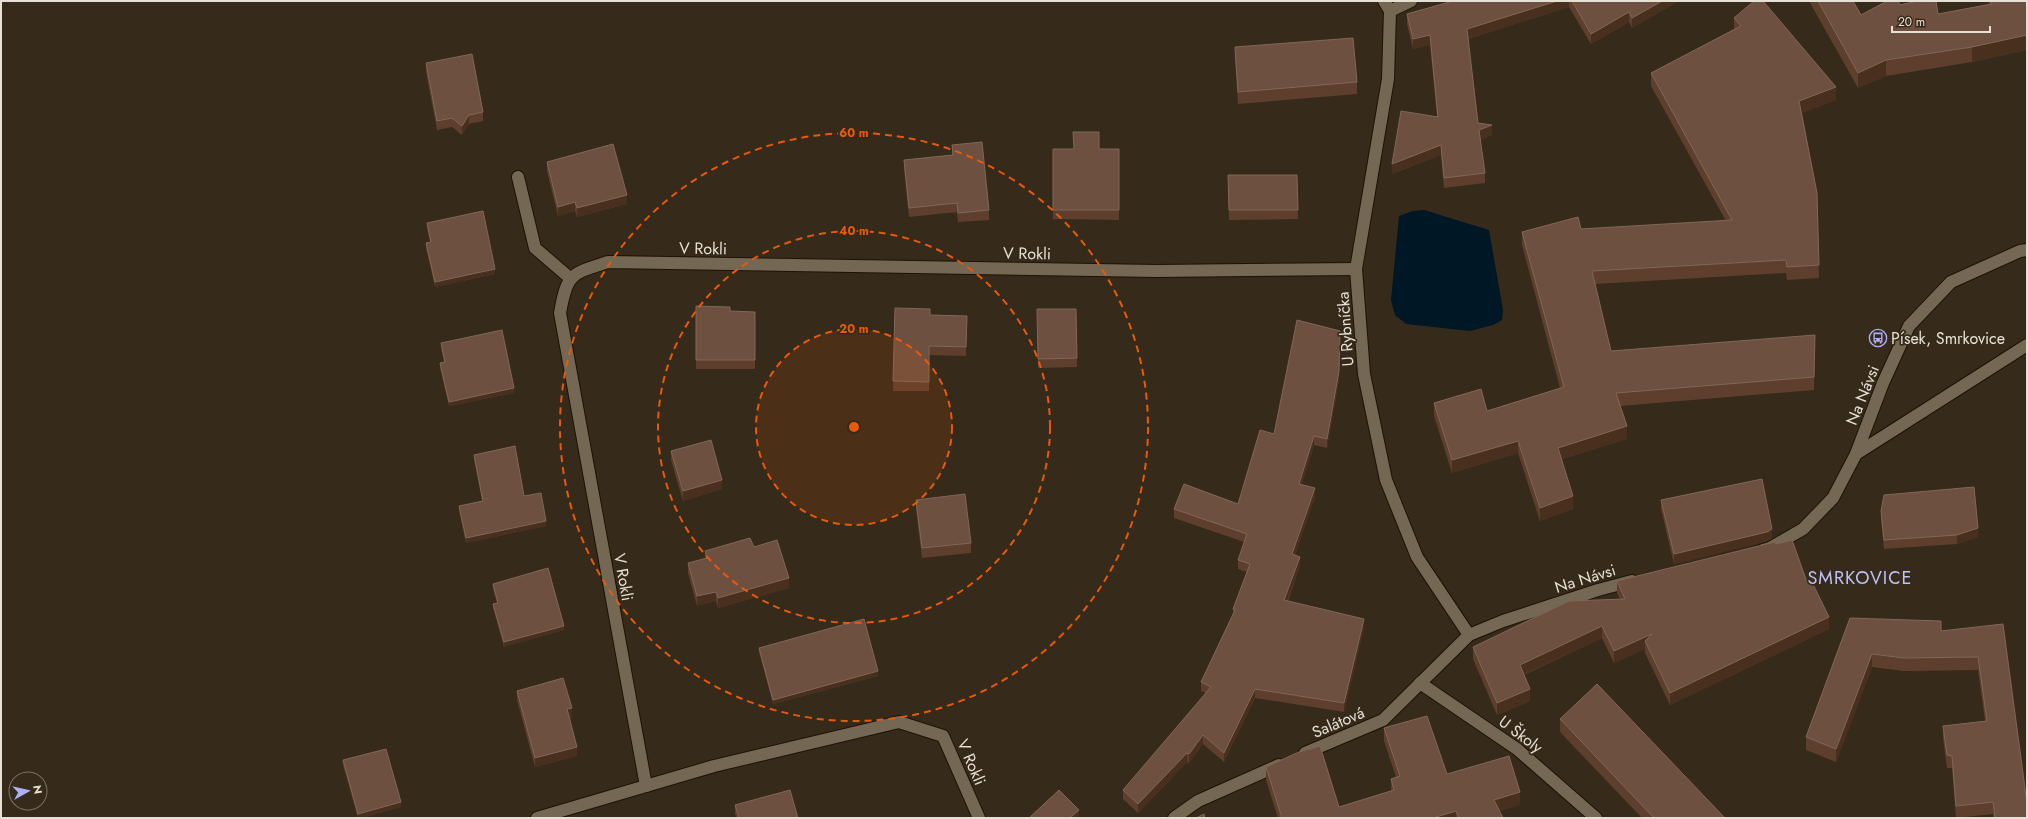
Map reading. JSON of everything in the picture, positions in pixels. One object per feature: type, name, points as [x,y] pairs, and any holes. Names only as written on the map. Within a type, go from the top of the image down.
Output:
[{"type":"street","points":[[1387,6],[1411,1]]},
{"type":"street","name":"U Rybníčka","points":[[1387,6],[1388,79],[1356,269],[1364,374],[1386,480],[1416,557],[1469,635]]},
{"type":"street","points":[[518,177],[535,248],[571,279]]},
{"type":"street","name":"Na Návsi","points":[[1750,553],[1770,548],[1803,529],[1833,498],[1856,454],[1883,383],[1909,326],[1951,282],[2020,251],[2027,250]]},
{"type":"street","name":"V Rokli","points":[[646,786],[560,313],[564,287],[578,272],[608,262],[1157,272],[1356,269]]},
{"type":"street","name":"Na Návsi","points":[[1856,454],[2027,345]]},
{"type":"street","name":"Na Návsi","points":[[1420,683],[1469,635],[1503,621],[1598,590],[1642,579]]},
{"type":"street","name":"Salátová","points":[[1174,818],[1198,801],[1383,720],[1420,683]]},
{"type":"street","name":"U Školy","points":[[1420,683],[1517,748],[1596,818]]},
{"type":"street","name":"V Rokli","points":[[537,818],[714,766],[899,722],[944,736],[979,818]]},
{"type":"water","points":[[1424,210],[1489,230],[1503,310],[1502,320],[1493,325],[1470,331],[1406,324],[1395,315],[1391,300],[1399,216],[1413,211]]},
{"type":"building","points":[[1453,1],[1557,1],[1467,29],[1478,123],[1492,125],[1479,130],[1485,173],[1444,178],[1441,145],[1392,164],[1401,111],[1438,117],[1430,35],[1413,39],[1407,14]]},
{"type":"building","points":[[1572,1],[1662,1],[1632,18],[1629,12],[1591,34]]},
{"type":"building","points":[[1754,1],[1763,1],[1836,87],[1799,101],[1817,193],[1819,265],[1787,267],[1786,260],[1592,271],[1611,351],[1815,335],[1814,377],[1616,393],[1627,426],[1558,448],[1573,496],[1540,508],[1518,441],[1452,460],[1434,403],[1481,389],[1487,411],[1564,387],[1522,232],[1578,217],[1581,229],[1732,220],[1651,73],[1741,26],[1734,18]]},
{"type":"building","points":[[1818,1],[1853,1],[1861,15],[1887,1],[1898,1],[1900,5],[1917,1],[1936,1],[1938,14],[1992,4],[1991,1],[2027,1],[2027,35],[1972,47],[1886,60],[1858,73]]},
{"type":"building","points":[[1353,38],[1357,82],[1238,92],[1235,47]]},
{"type":"building","points":[[472,54],[483,112],[469,115],[462,126],[452,118],[437,121],[426,63]]},
{"type":"building","points":[[1073,132],[1099,132],[1099,149],[1119,149],[1119,210],[1053,210],[1053,149],[1074,149]]},
{"type":"building","points":[[982,142],[989,210],[958,213],[957,203],[909,208],[904,160],[953,155],[952,145]]},
{"type":"building","points":[[613,144],[627,195],[577,208],[575,202],[558,207],[547,162]]},
{"type":"building","points":[[1228,175],[1297,175],[1298,210],[1229,210]]},
{"type":"building","points":[[483,211],[495,269],[435,282],[426,243],[431,242],[427,223]]},
{"type":"building","points":[[696,306],[730,307],[730,311],[755,312],[755,360],[696,360]]},
{"type":"building","points":[[895,308],[930,309],[930,315],[967,316],[966,347],[929,346],[929,382],[893,381]]},
{"type":"building","points":[[1037,309],[1076,309],[1077,358],[1038,359]]},
{"type":"building","points":[[1297,320],[1340,331],[1339,371],[1327,439],[1314,436],[1299,484],[1315,488],[1292,554],[1300,557],[1284,600],[1364,619],[1344,703],[1255,689],[1224,753],[1203,735],[1189,754],[1187,753],[1138,804],[1123,790],[1211,687],[1201,682],[1235,610],[1233,609],[1250,564],[1238,560],[1247,534],[1174,509],[1184,484],[1238,504],[1260,430],[1274,434]]},
{"type":"building","points":[[502,330],[514,388],[449,402],[440,363],[445,362],[441,343]]},
{"type":"building","points":[[711,440],[722,480],[683,491],[671,451]]},
{"type":"building","points":[[515,446],[524,496],[541,493],[546,521],[466,538],[459,506],[483,501],[474,455]]},
{"type":"building","points":[[1762,479],[1772,529],[1767,532],[1674,554],[1661,500]]},
{"type":"building","points":[[1974,487],[1978,528],[1957,535],[1884,540],[1881,511],[1884,495]]},
{"type":"building","points":[[965,494],[971,543],[922,548],[916,500]]},
{"type":"building","points":[[750,538],[754,547],[777,540],[789,578],[718,598],[716,592],[697,596],[688,563],[707,558],[705,551]]},
{"type":"building","points":[[1792,540],[1807,582],[1811,580],[1829,617],[1670,693],[1645,641],[1652,634],[1614,651],[1602,626],[1520,665],[1530,689],[1497,703],[1473,647],[1569,601],[1625,599],[1617,581],[1775,542],[1776,544]]},
{"type":"building","points":[[548,568],[564,626],[504,642],[493,604],[498,603],[493,584]]},
{"type":"building","points":[[1850,618],[1941,621],[1941,631],[2003,624],[2027,803],[2027,818],[1995,818],[1993,802],[1956,806],[1952,756],[1947,755],[1943,726],[1987,721],[1978,657],[1904,658],[1872,654],[1836,749],[1806,737]]},
{"type":"building","points":[[864,619],[878,671],[773,700],[759,648]]},
{"type":"building","points":[[563,678],[572,708],[567,709],[577,747],[535,758],[517,691]]},
{"type":"building","points":[[1597,684],[1725,818],[1654,818],[1560,719]]},
{"type":"building","points":[[1427,716],[1447,774],[1509,756],[1520,792],[1494,800],[1503,818],[1459,818],[1456,811],[1433,818],[1282,818],[1266,767],[1299,752],[1320,746],[1339,807],[1394,790],[1391,779],[1400,776],[1384,728]]},
{"type":"building","points":[[386,749],[401,802],[358,814],[343,760]]},
{"type":"building","points":[[790,790],[798,818],[739,818],[735,805]]},
{"type":"building","points":[[1059,790],[1079,810],[1070,818],[1029,818]]},
{"type":"building","points":[[1204,814],[1205,818],[1196,818]]},
{"type":"place","name":"Písek, Smrkovice","points":[[1878,338]]},
{"type":"district","name":"SMRKOVICE","points":[[1860,578]]}]
